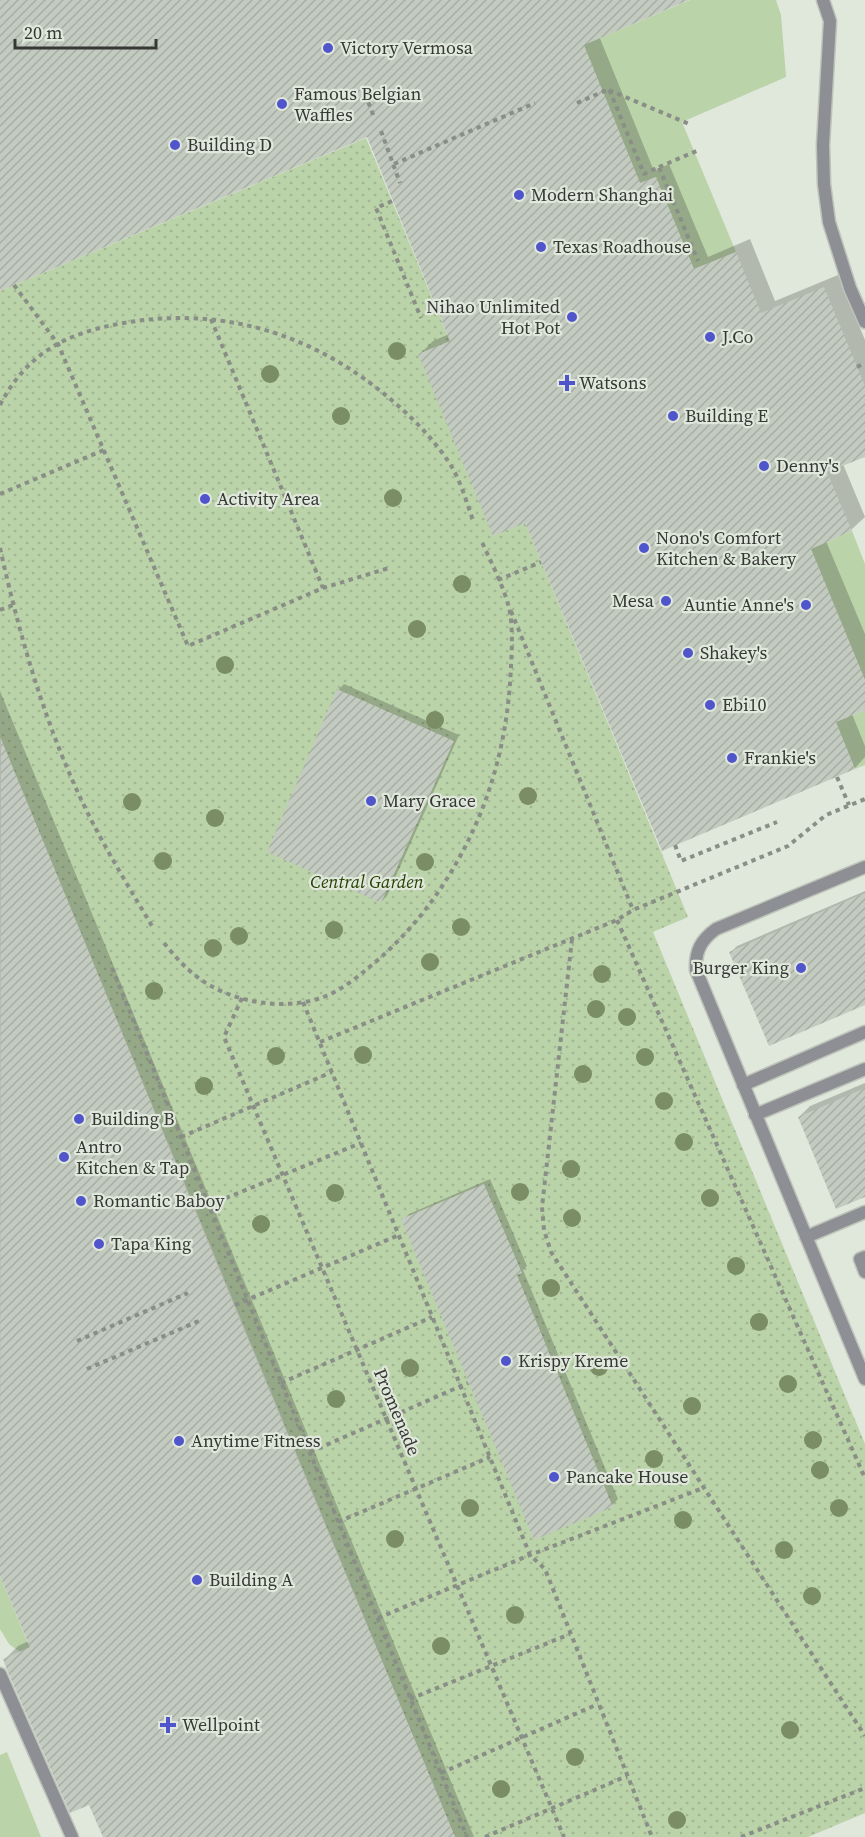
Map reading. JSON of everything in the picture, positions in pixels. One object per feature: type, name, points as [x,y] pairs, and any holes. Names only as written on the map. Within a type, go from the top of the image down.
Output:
[{"type":"lane","points":[[823,0],[830,21]]},
{"type":"lane","points":[[832,0],[823,145],[824,184],[829,222],[850,288],[865,322]]},
{"type":"lane","points":[[865,867],[716,929],[706,936],[699,947],[696,958],[696,970],[865,1379]]},
{"type":"lane","points":[[743,1085],[865,1032]]},
{"type":"lane","points":[[755,1115],[865,1069]]},
{"type":"lane","points":[[806,1237],[865,1212]]},
{"type":"lane","points":[[865,1257],[860,1259],[865,1272]]},
{"type":"lane","points":[[0,1674],[72,1837]]},
{"type":"path","points":[[609,89],[644,174],[699,150]]},
{"type":"path","points":[[577,103],[609,89],[689,124]]},
{"type":"path","points":[[365,94],[374,117]]},
{"type":"path","points":[[394,164],[535,103]]},
{"type":"path","points":[[381,131],[400,183]]},
{"type":"path","points":[[659,166],[698,261]]},
{"type":"path","points":[[392,201],[376,208],[421,318]]},
{"type":"path","points":[[14,285],[58,344],[188,646],[323,588],[388,568]]},
{"type":"path","points":[[0,405],[9,388],[25,368],[45,351],[69,337],[93,329],[141,320],[190,317],[239,323],[282,334],[320,350],[362,376],[396,403],[432,440],[451,466],[474,523]]},
{"type":"path","points":[[211,319],[323,588]]},
{"type":"path","points":[[857,367],[865,363]]},
{"type":"path","points":[[0,494],[104,450]]},
{"type":"path","points":[[481,540],[633,910]]},
{"type":"path","points":[[0,548],[28,660],[52,728],[80,797],[152,926]]},
{"type":"path","points":[[498,580],[541,562]]},
{"type":"path","points":[[0,610],[13,605]]},
{"type":"path","points":[[164,943],[196,977],[242,998],[271,1003],[303,1002],[327,996],[352,981],[403,937],[425,912],[444,884],[479,817],[493,777],[510,694],[512,651],[509,608]]},
{"type":"path","points":[[837,777],[849,806]]},
{"type":"path","points":[[320,1042],[572,939],[617,920],[633,910],[788,846],[826,815],[865,799]]},
{"type":"path","points":[[675,845],[681,861],[777,822]]},
{"type":"path","points":[[617,920],[865,1478]]},
{"type":"path","points":[[572,939],[542,1207],[544,1230],[551,1252],[865,1736]]},
{"type":"path","points":[[112,968],[467,1837]]},
{"type":"path","name":"Promenade","points":[[242,998],[224,1037],[564,1837]]},
{"type":"path","points":[[303,1002],[530,1555],[545,1569],[652,1837]]},
{"type":"path","points":[[181,1137],[332,1072]]},
{"type":"path","points":[[209,1205],[361,1143]]},
{"type":"path","points":[[235,1305],[399,1235]]},
{"type":"path","points":[[77,1341],[188,1293]]},
{"type":"path","points":[[281,1383],[432,1317]]},
{"type":"path","points":[[87,1369],[200,1321]]},
{"type":"path","points":[[310,1452],[468,1383]]},
{"type":"path","points":[[338,1522],[490,1457]]},
{"type":"path","points":[[377,1618],[530,1555],[703,1488]]},
{"type":"path","points":[[410,1699],[570,1634]]},
{"type":"path","points":[[441,1773],[598,1704]]},
{"type":"path","points":[[485,1837],[627,1776]]},
{"type":"path","points":[[741,1837],[865,1788]]},
{"type":"green space","points":[[690,0],[776,0],[781,15],[786,77],[682,122],[736,252],[694,269],[656,177],[640,183],[605,97],[579,108],[579,8],[593,41]]},
{"type":"green space","name":"Central Garden","points":[[366,138],[688,917],[653,932],[865,1444],[865,1813],[808,1837],[455,1837],[0,737],[0,291]]},
{"type":"green space","points":[[852,531],[865,564],[865,680],[811,549]]},
{"type":"green space","points":[[865,710],[865,765],[855,769],[836,722]]},
{"type":"green space","points":[[0,1576],[30,1648],[20,1652],[9,1644],[0,1629]]},
{"type":"green space","points":[[7,1752],[41,1837],[0,1837],[0,1755]]},
{"type":"building","name":"Building E","points":[[0,0],[689,0],[584,45],[640,183],[656,177],[694,269],[736,252],[761,313],[824,287],[865,386],[865,457],[827,472],[852,531],[811,549],[865,680],[865,710],[836,722],[855,769],[662,851],[525,523],[493,536],[418,354],[450,341],[367,137],[0,291]]},
{"type":"building","name":"Mary Grace","points":[[337,689],[454,741],[381,903],[267,852]]},
{"type":"building","points":[[1,739],[455,1837],[103,1837],[89,1805],[70,1813],[7,1670],[3,1659],[30,1647],[0,1576]]},
{"type":"building","name":"Burger King","points":[[865,893],[865,1005],[769,1046],[729,952]]},
{"type":"building","points":[[865,1088],[865,1197],[836,1209],[798,1117]]},
{"type":"building","points":[[484,1184],[522,1273],[517,1275],[613,1507],[534,1540],[401,1219]]},
{"type":"place","name":"Victory Vermosa","points":[[328,48]]},
{"type":"place","name":"Famous Belgian Waffles","points":[[282,104]]},
{"type":"place","name":"Building D","points":[[175,145]]},
{"type":"place","name":"Modern Shanghai","points":[[519,195]]},
{"type":"place","name":"Texas Roadhouse","points":[[541,247]]},
{"type":"place","name":"Nihao Unlimited Hot Pot","points":[[572,317]]},
{"type":"place","name":"J.Co","points":[[710,337]]},
{"type":"place","name":"Watsons","points":[[567,383]]},
{"type":"place","name":"Building E","points":[[673,416]]},
{"type":"place","name":"Denny's","points":[[764,466]]},
{"type":"place","name":"Activity Area","points":[[205,499]]},
{"type":"place","name":"Nono's Comfort Kitchen & Bakery","points":[[644,548]]},
{"type":"place","name":"Mesa","points":[[666,601]]},
{"type":"place","name":"Auntie Anne's","points":[[806,605]]},
{"type":"place","name":"Shakey's","points":[[688,653]]},
{"type":"place","name":"Ebi10","points":[[710,705]]},
{"type":"place","name":"Frankie's","points":[[732,758]]},
{"type":"place","name":"Mary Grace","points":[[371,801]]},
{"type":"place","name":"Burger King","points":[[801,968]]},
{"type":"place","name":"Building B","points":[[79,1119]]},
{"type":"place","name":"Antro Kitchen & Tap","points":[[64,1157]]},
{"type":"place","name":"Romantic Baboy","points":[[81,1201]]},
{"type":"place","name":"Tapa King","points":[[99,1244]]},
{"type":"place","name":"Krispy Kreme","points":[[506,1361]]},
{"type":"place","name":"Anytime Fitness","points":[[179,1441]]},
{"type":"place","name":"Pancake House","points":[[554,1477]]},
{"type":"place","name":"Building A","points":[[197,1580]]},
{"type":"place","name":"Wellpoint","points":[[168,1725]]}]
